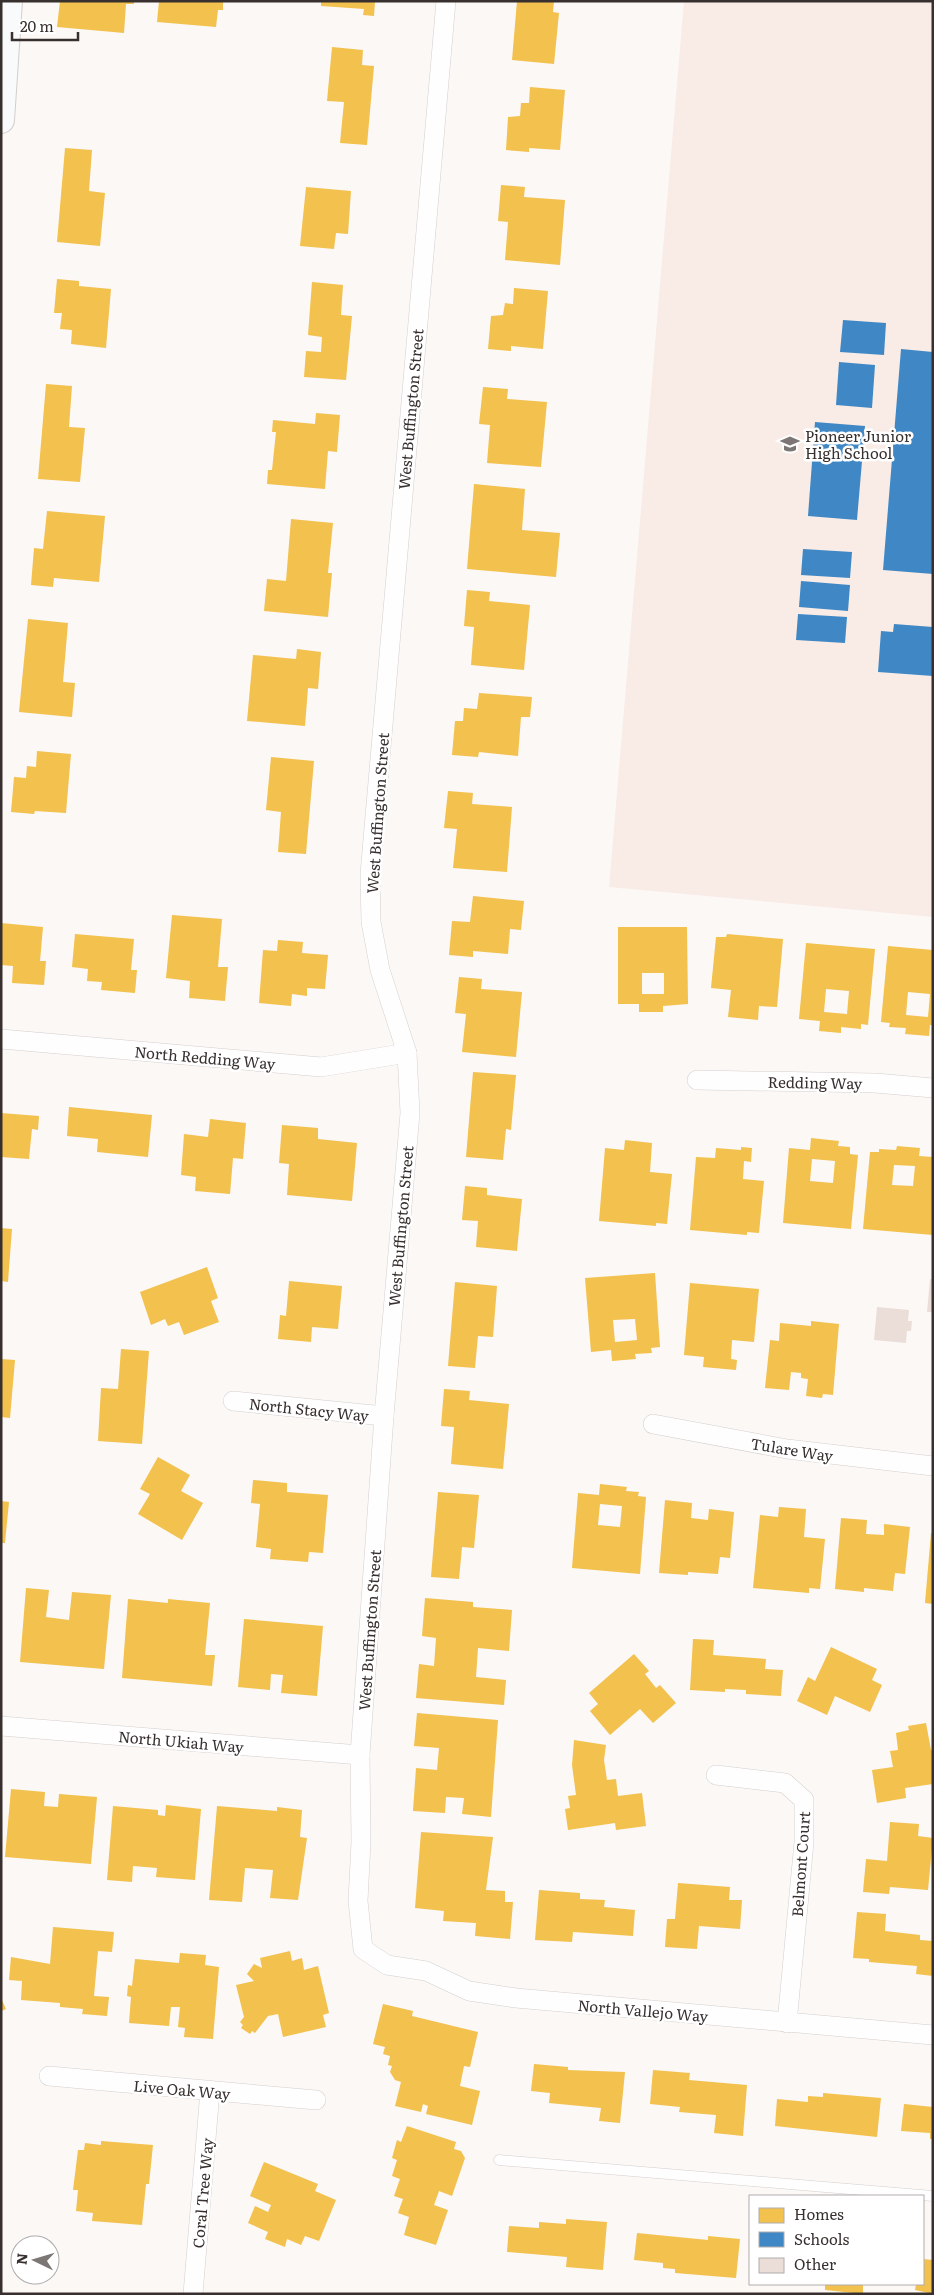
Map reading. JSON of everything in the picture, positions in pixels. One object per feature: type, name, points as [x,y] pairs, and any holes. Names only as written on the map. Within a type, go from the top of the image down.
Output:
[{"type":"main road","points":[[1,120],[9,1]]},
{"type":"street","name":"West Buffington Street","points":[[363,1949],[358,1901],[361,1842],[360,1755],[384,1416],[410,1113],[407,1053],[380,970],[371,922],[370,874],[446,1]]},
{"type":"street","name":"North Redding Way","points":[[1,1039],[321,1066],[407,1053]]},
{"type":"street","name":"Redding Way","points":[[697,1080],[875,1083],[933,1088]]},
{"type":"street","name":"North Stacy Way","points":[[233,1401],[384,1416]]},
{"type":"street","name":"Tulare Way","points":[[653,1424],[787,1449],[933,1466]]},
{"type":"street","name":"North Ukiah Way","points":[[1,1726],[360,1755]]},
{"type":"street","name":"Belmont Court","points":[[716,1775],[785,1783],[804,1800],[804,1842],[787,2022]]},
{"type":"street","name":"North Vallejo Way","points":[[363,1949],[387,1965],[426,1972],[469,1991],[516,1998],[933,2035]]},
{"type":"street","name":"Live Oak Way","points":[[49,2076],[210,2092],[316,2100]]},
{"type":"street","name":"Coral Tree Way","points":[[194,2294],[210,2092]]},
{"type":"lane","points":[[499,2160],[921,2195]]},
{"type":"shaded area","name":"Pioneer Junior High School","points":[[684,1],[933,1],[933,917],[609,887]]},
{"type":"building: Homes","points":[[60,1],[134,1],[134,4],[126,4],[124,33],[57,27]]},
{"type":"building: Homes","points":[[159,1],[223,1],[223,10],[218,10],[216,27],[157,22]]},
{"type":"building: Homes","points":[[321,1],[375,1],[374,16],[363,15],[364,9],[321,6]]},
{"type":"building: Homes","points":[[517,1],[554,1],[553,12],[559,13],[554,64],[512,60]]},
{"type":"building: Homes","points":[[332,47],[363,50],[362,65],[374,66],[367,145],[340,143],[344,102],[327,101]]},
{"type":"building: Homes","points":[[530,87],[565,90],[560,150],[529,148],[529,152],[506,150],[508,117],[520,116],[521,103],[529,103]]},
{"type":"building: Homes","points":[[65,148],[92,150],[89,191],[105,193],[100,246],[57,242]]},
{"type":"building: Homes","points":[[501,185],[525,187],[524,197],[565,200],[560,265],[505,260],[508,222],[498,221]]},
{"type":"building: Homes","points":[[306,187],[351,191],[348,234],[336,233],[334,249],[300,246]]},
{"type":"building: Homes","points":[[57,279],[79,281],[79,286],[111,289],[106,348],[71,344],[72,330],[60,329],[62,313],[54,313]]},
{"type":"building: Homes","points":[[312,282],[343,285],[341,315],[352,316],[346,380],[304,377],[306,351],[321,352],[322,337],[308,335]]},
{"type":"building: Homes","points":[[514,288],[548,291],[543,349],[511,346],[511,351],[488,349],[491,316],[503,315],[505,303],[513,304]]},
{"type":"building: Homes","points":[[46,384],[72,386],[69,427],[85,428],[80,482],[38,479]]},
{"type":"building: Homes","points":[[483,387],[508,389],[507,399],[547,402],[541,467],[487,463],[490,425],[479,424]]},
{"type":"building: Homes","points":[[316,413],[340,415],[337,452],[328,451],[325,489],[267,484],[268,470],[272,470],[276,432],[272,432],[273,420],[315,424]]},
{"type":"building: Homes","points":[[474,484],[525,489],[522,530],[560,533],[556,577],[467,569]]},
{"type":"building: Homes","points":[[47,511],[105,516],[99,582],[54,578],[53,587],[31,585],[34,548],[43,549]]},
{"type":"building: Homes","points":[[291,519],[333,523],[328,573],[332,573],[328,617],[264,611],[267,579],[286,581]]},
{"type":"building: Homes","points":[[467,590],[490,592],[489,601],[530,605],[524,670],[471,665],[474,627],[464,626]]},
{"type":"building: Homes","points":[[28,619],[68,623],[63,682],[75,683],[72,717],[19,712]]},
{"type":"building: Homes","points":[[297,649],[321,652],[318,689],[308,688],[305,726],[247,721],[253,655],[296,659]]},
{"type":"building: Homes","points":[[479,693],[532,697],[530,717],[521,717],[518,756],[479,752],[478,757],[452,755],[455,721],[463,721],[464,708],[477,709]]},
{"type":"building: Homes","points":[[37,751],[71,754],[66,813],[35,811],[34,814],[11,812],[14,777],[26,778],[27,766],[36,767]]},
{"type":"building: Homes","points":[[271,757],[314,761],[306,854],[278,852],[281,812],[266,810]]},
{"type":"building: Homes","points":[[448,791],[473,793],[472,804],[512,807],[507,872],[453,868],[457,829],[444,828]]},
{"type":"building: Homes","points":[[473,896],[524,901],[521,930],[510,929],[508,954],[473,951],[473,957],[449,955],[452,921],[470,922]]},
{"type":"building: Homes","points":[[172,915],[222,919],[218,967],[228,967],[225,1001],[189,998],[190,981],[166,978]]},
{"type":"building: Homes","points":[[1,923],[43,927],[40,961],[46,961],[44,985],[12,983],[13,966],[1,965]]},
{"type":"building: Homes","points":[[618,927],[687,927],[688,1004],[663,1006],[663,1012],[639,1012],[639,1004],[618,1004]],"holes":[[[642,973],[664,973],[664,994],[642,994]]]},
{"type":"building: Homes","points":[[75,934],[134,939],[131,970],[137,970],[135,993],[101,990],[102,982],[87,981],[88,969],[72,967]]},
{"type":"building: Homes","points":[[727,934],[783,939],[777,1007],[759,1006],[758,1020],[728,1017],[731,990],[711,988],[716,937],[726,937]]},
{"type":"building: Homes","points":[[278,940],[303,942],[302,953],[328,955],[325,989],[307,988],[307,996],[292,994],[291,1006],[259,1003],[263,950],[277,951]]},
{"type":"building: Homes","points":[[806,943],[875,949],[868,1025],[861,1024],[861,1029],[841,1027],[841,1033],[819,1031],[820,1021],[799,1019]],"holes":[[[826,989],[849,991],[847,1014],[824,1012]]]},
{"type":"building: Homes","points":[[888,946],[933,950],[933,1025],[930,1025],[929,1036],[905,1034],[906,1028],[889,1027],[890,1023],[881,1022]],"holes":[[[908,992],[930,994],[928,1017],[906,1015]]]},
{"type":"building: Homes","points":[[459,977],[482,979],[481,989],[522,992],[516,1057],[462,1052],[466,1014],[455,1013]]},
{"type":"building: Homes","points":[[473,1072],[516,1075],[511,1130],[506,1129],[503,1160],[466,1157]]},
{"type":"building: Homes","points":[[69,1107],[152,1115],[148,1157],[97,1152],[98,1139],[67,1136]]},
{"type":"building: Homes","points":[[1,1113],[39,1116],[38,1130],[32,1129],[29,1159],[1,1157]]},
{"type":"building: Homes","points":[[210,1119],[246,1123],[243,1159],[233,1158],[230,1194],[195,1191],[196,1177],[181,1175],[184,1134],[208,1137]]},
{"type":"building: Homes","points":[[282,1125],[318,1128],[318,1139],[357,1143],[352,1201],[287,1195],[289,1164],[279,1163]]},
{"type":"building: Homes","points":[[811,1138],[839,1141],[838,1146],[850,1147],[850,1154],[858,1155],[851,1229],[783,1223],[789,1148],[810,1150]],"holes":[[[812,1159],[835,1161],[833,1183],[810,1181]]]},
{"type":"building: Homes","points":[[625,1140],[652,1143],[650,1172],[672,1174],[667,1224],[656,1223],[656,1226],[599,1221],[605,1148],[624,1150]]},
{"type":"building: Homes","points":[[897,1146],[920,1148],[919,1156],[933,1157],[933,1235],[863,1229],[870,1152],[879,1152],[879,1149],[896,1150]],"holes":[[[894,1165],[915,1166],[913,1186],[892,1185]]]},
{"type":"building: Homes","points":[[741,1147],[752,1148],[751,1162],[744,1161],[743,1179],[764,1181],[759,1233],[747,1232],[747,1235],[690,1230],[696,1157],[715,1158],[716,1148],[741,1150]]},
{"type":"building: Homes","points":[[465,1186],[487,1188],[487,1195],[522,1199],[517,1251],[476,1247],[478,1221],[462,1220]]},
{"type":"building: Homes","points":[[1,1228],[12,1229],[8,1282],[1,1281]]},
{"type":"building: Homes","points":[[207,1267],[218,1298],[211,1301],[219,1322],[184,1335],[179,1322],[168,1326],[165,1319],[151,1325],[140,1292]]},
{"type":"building: Homes","points":[[655,1273],[660,1347],[651,1348],[652,1353],[635,1354],[636,1359],[612,1361],[611,1350],[591,1352],[585,1278]],"holes":[[[635,1319],[637,1340],[615,1342],[613,1320]]]},
{"type":"building: Homes","points":[[289,1281],[342,1286],[338,1329],[312,1327],[311,1342],[278,1339],[280,1315],[286,1316]]},
{"type":"building: Homes","points":[[455,1282],[497,1286],[493,1337],[478,1336],[475,1368],[448,1366]]},
{"type":"building: Homes","points":[[690,1283],[759,1289],[754,1342],[732,1340],[731,1359],[737,1360],[736,1370],[703,1367],[704,1357],[684,1355]]},
{"type":"building: Homes","points":[[811,1321],[839,1324],[833,1395],[823,1394],[822,1398],[806,1396],[808,1379],[801,1378],[801,1373],[791,1372],[789,1390],[765,1388],[770,1340],[779,1341],[780,1323],[811,1326]]},
{"type":"building: Homes","points":[[121,1349],[149,1351],[142,1444],[98,1441],[101,1388],[118,1389]]},
{"type":"building: Homes","points":[[1,1359],[15,1360],[10,1418],[1,1417]]},
{"type":"building: Homes","points":[[444,1389],[470,1391],[469,1400],[509,1404],[503,1469],[451,1464],[454,1427],[441,1426]]},
{"type":"building: Homes","points":[[158,1457],[190,1475],[181,1491],[203,1503],[182,1540],[138,1514],[150,1494],[140,1489]]},
{"type":"building: Homes","points":[[253,1480],[287,1483],[287,1492],[328,1495],[323,1553],[309,1552],[308,1562],[270,1559],[271,1549],[256,1547],[260,1504],[251,1503]]},
{"type":"building: Homes","points":[[600,1484],[627,1487],[626,1491],[639,1492],[638,1496],[646,1497],[640,1574],[572,1568],[578,1493],[599,1495]],"holes":[[[600,1504],[622,1506],[620,1527],[598,1525]]]},
{"type":"building: Homes","points":[[438,1492],[479,1495],[474,1548],[462,1547],[459,1579],[431,1577]]},
{"type":"building: Homes","points":[[665,1500],[692,1503],[691,1518],[708,1520],[709,1509],[734,1512],[730,1558],[720,1557],[718,1574],[688,1572],[688,1575],[659,1573]]},
{"type":"building: Homes","points":[[1,1501],[9,1502],[5,1543],[1,1543]]},
{"type":"building: Homes","points":[[779,1507],[806,1509],[804,1537],[825,1539],[820,1589],[809,1588],[809,1593],[753,1588],[760,1515],[778,1517]]},
{"type":"building: Homes","points":[[841,1518],[867,1520],[866,1534],[884,1535],[884,1524],[910,1527],[905,1574],[895,1573],[893,1591],[864,1588],[864,1592],[835,1589]]},
{"type":"building: Homes","points":[[931,1533],[933,1533],[933,1604],[925,1603]]},
{"type":"building: Homes","points":[[26,1588],[49,1590],[46,1617],[69,1620],[72,1592],[111,1595],[104,1669],[20,1662]]},
{"type":"building: Homes","points":[[425,1598],[473,1602],[473,1607],[512,1610],[509,1651],[478,1648],[476,1677],[506,1680],[504,1705],[416,1698],[419,1664],[434,1666],[436,1638],[422,1636]]},
{"type":"building: Homes","points":[[128,1599],[168,1603],[168,1599],[210,1603],[205,1655],[215,1655],[212,1686],[122,1678]]},
{"type":"building: Homes","points":[[244,1619],[323,1626],[317,1696],[281,1693],[283,1675],[271,1674],[270,1690],[238,1687]]},
{"type":"building: Homes","points":[[693,1639],[714,1640],[713,1655],[766,1659],[765,1669],[783,1670],[781,1696],[746,1694],[746,1690],[725,1689],[725,1692],[690,1690]]},
{"type":"building: Homes","points":[[831,1647],[877,1669],[872,1680],[882,1685],[870,1712],[835,1696],[827,1715],[797,1701],[808,1677],[815,1681]]},
{"type":"building: Homes","points":[[634,1654],[649,1671],[645,1674],[656,1688],[660,1685],[676,1703],[653,1723],[640,1709],[610,1735],[590,1711],[598,1704],[589,1693]]},
{"type":"building: Homes","points":[[417,1713],[498,1720],[491,1817],[462,1814],[464,1798],[446,1797],[445,1813],[413,1811],[416,1768],[437,1770],[439,1748],[414,1746]]},
{"type":"building: Homes","points":[[926,1723],[931,1750],[933,1750],[933,1784],[905,1788],[906,1798],[877,1803],[872,1770],[893,1767],[890,1751],[898,1750],[896,1733],[909,1730],[908,1726]]},
{"type":"building: Homes","points":[[574,1740],[606,1745],[604,1760],[607,1780],[616,1779],[618,1796],[642,1793],[646,1826],[616,1830],[615,1823],[568,1830],[565,1809],[570,1808],[568,1796],[576,1795],[572,1765]]},
{"type":"building: Homes","points":[[11,1789],[45,1792],[44,1806],[58,1807],[59,1794],[97,1797],[91,1864],[5,1857]]},
{"type":"building: Homes","points":[[166,1805],[201,1809],[195,1880],[156,1877],[157,1868],[133,1866],[132,1882],[107,1880],[113,1806],[158,1810],[158,1815],[165,1816]]},
{"type":"building: Homes","points":[[217,1806],[277,1811],[277,1807],[302,1810],[300,1837],[307,1838],[298,1900],[270,1898],[273,1870],[245,1868],[242,1902],[209,1900]]},
{"type":"building: Homes","points":[[890,1822],[919,1824],[918,1836],[933,1838],[928,1890],[890,1887],[889,1894],[863,1892],[866,1859],[887,1861]]},
{"type":"building: Homes","points":[[421,1832],[493,1837],[486,1890],[505,1891],[505,1902],[513,1902],[510,1939],[475,1936],[476,1923],[443,1921],[444,1911],[415,1908]]},
{"type":"building: Homes","points":[[678,1883],[730,1887],[729,1900],[742,1900],[740,1929],[699,1926],[697,1949],[665,1947],[667,1919],[675,1919]]},
{"type":"building: Homes","points":[[539,1890],[580,1893],[580,1899],[605,1900],[604,1907],[635,1910],[633,1936],[573,1932],[572,1942],[535,1940]]},
{"type":"building: Homes","points":[[857,1912],[886,1914],[885,1931],[920,1935],[920,1940],[933,1941],[933,1976],[916,1974],[917,1966],[869,1962],[869,1959],[853,1958]]},
{"type":"building: Homes","points":[[53,1927],[114,1932],[112,1952],[98,1951],[94,1996],[109,1997],[107,2016],[82,2014],[83,2009],[60,2007],[60,2003],[21,2000],[22,1981],[9,1980],[11,1957],[50,1964]]},
{"type":"building: Homes","points":[[290,1951],[292,1961],[302,1958],[304,1970],[318,1966],[329,2013],[323,2015],[326,2027],[283,2037],[278,2014],[268,2016],[255,2033],[252,2031],[250,2034],[241,2028],[243,2025],[240,2022],[244,2017],[236,1985],[254,1981],[247,1974],[254,1964],[262,1968],[260,1958]]},
{"type":"building: Homes","points":[[180,1953],[206,1955],[205,1965],[219,1967],[213,2039],[184,2037],[185,2028],[178,2027],[180,2007],[171,2007],[169,2026],[129,2023],[131,1997],[127,1996],[128,1985],[132,1986],[135,1959],[179,1963]]},
{"type":"building: Homes","points":[[1,1998],[6,2009],[1,2011]]},
{"type":"building: Homes","points":[[383,2004],[413,2011],[412,2016],[478,2032],[470,2067],[464,2066],[460,2086],[480,2091],[472,2125],[426,2114],[428,2106],[423,2104],[421,2112],[395,2106],[401,2082],[395,2080],[390,2072],[392,2066],[388,2065],[390,2056],[383,2054],[385,2047],[373,2044]]},
{"type":"building: Homes","points":[[534,2064],[568,2067],[568,2070],[625,2072],[620,2123],[599,2121],[601,2108],[549,2103],[550,2093],[531,2091]]},
{"type":"building: Homes","points":[[653,2070],[690,2073],[689,2080],[747,2085],[743,2136],[714,2133],[716,2115],[679,2112],[680,2107],[650,2104]]},
{"type":"building: Homes","points":[[823,2093],[881,2098],[877,2137],[775,2126],[777,2099],[808,2102],[808,2096],[823,2097]]},
{"type":"building: Homes","points":[[904,2104],[933,2107],[933,2139],[930,2139],[930,2133],[901,2131]]},
{"type":"building: Homes","points":[[407,2126],[456,2142],[454,2149],[461,2151],[465,2158],[452,2196],[439,2191],[434,2205],[448,2210],[436,2245],[404,2235],[409,2217],[398,2213],[403,2199],[394,2196],[400,2179],[392,2176],[397,2160],[392,2158],[397,2140],[401,2142]]},
{"type":"building: Homes","points":[[101,2141],[153,2145],[149,2184],[146,2184],[142,2225],[92,2221],[93,2213],[76,2211],[78,2190],[73,2190],[78,2150],[84,2150],[85,2143],[101,2145]]},
{"type":"building: Homes","points":[[264,2162],[318,2184],[315,2191],[336,2200],[319,2241],[305,2236],[301,2245],[287,2239],[285,2247],[265,2239],[268,2232],[248,2223],[255,2206],[268,2212],[271,2205],[250,2196]]},
{"type":"building: Homes","points":[[566,2219],[607,2222],[603,2270],[566,2267],[567,2257],[507,2252],[509,2226],[539,2228],[539,2222],[566,2224]]},
{"type":"building: Homes","points":[[637,2233],[708,2240],[708,2236],[740,2239],[736,2278],[675,2273],[675,2269],[663,2268],[663,2263],[634,2260]]},
{"type":"building: Homes","points":[[924,2259],[933,2260],[933,2294],[915,2290],[916,2285],[924,2285]]},
{"type":"building: Homes","points":[[825,2285],[863,2285],[863,2294],[825,2290]]},
{"type":"building: Schools","points":[[843,320],[886,323],[884,355],[840,352]]},
{"type":"building: Schools","points":[[901,349],[933,352],[933,574],[883,570]]},
{"type":"building: Schools","points":[[839,362],[875,365],[872,408],[836,405]]},
{"type":"building: Schools","points":[[815,422],[865,426],[857,520],[808,516]]},
{"type":"building: Schools","points":[[803,549],[852,552],[850,578],[801,575]]},
{"type":"building: Schools","points":[[801,581],[850,585],[848,611],[799,607]]},
{"type":"building: Schools","points":[[798,614],[847,617],[845,643],[796,640]]},
{"type":"building: Schools","points":[[894,624],[933,627],[933,676],[878,672],[881,631],[893,632]]},
{"type":"building: Other","points":[[930,1279],[933,1279],[933,1312],[927,1312]]},
{"type":"building: Other","points":[[877,1307],[909,1310],[908,1321],[912,1321],[911,1331],[907,1331],[906,1343],[874,1340]]},
{"type":"place","name":"Pioneer Junior High School","points":[[790,444]]}]
